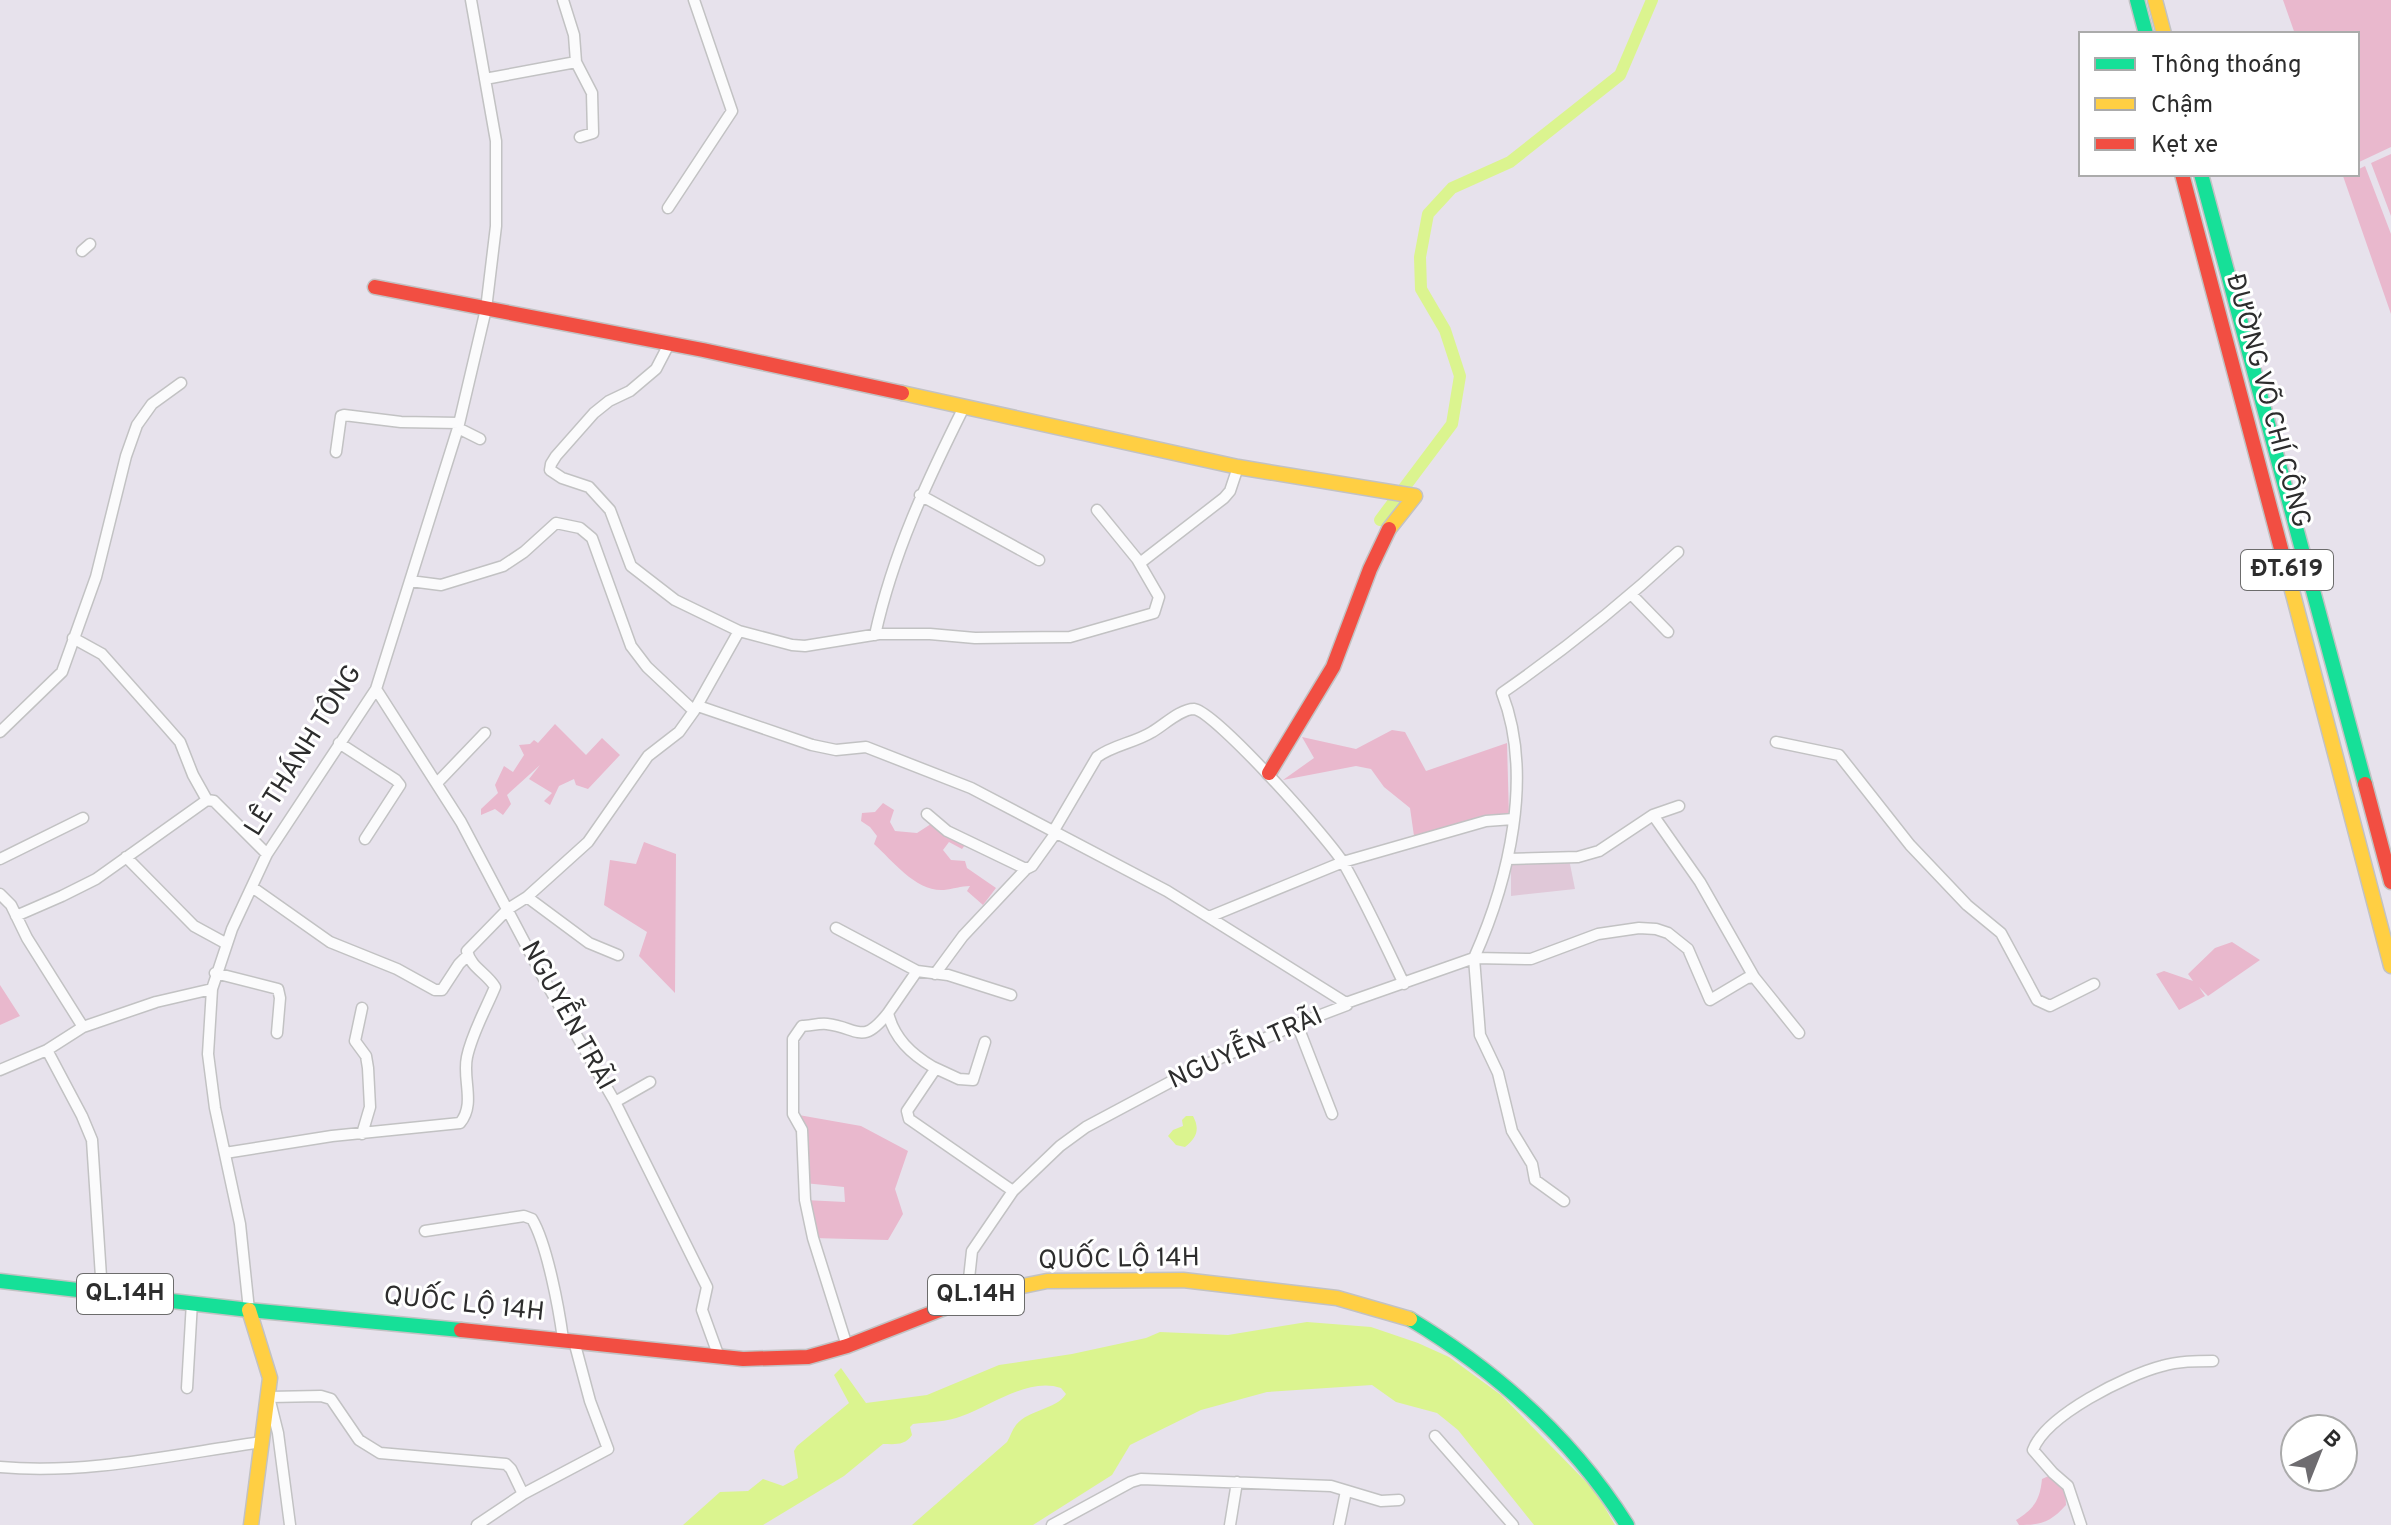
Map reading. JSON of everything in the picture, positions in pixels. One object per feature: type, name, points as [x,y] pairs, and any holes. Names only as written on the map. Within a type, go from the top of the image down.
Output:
[{"type":"main road","points":[[2137,0],[2145,32]]},
{"type":"main road","points":[[2155,0],[2163,32]]},
{"type":"main road","name":"ĐƯỜNG VÕ CHÍ CÔNG","points":[[2183,176],[2391,962]]},
{"type":"main road","name":"ĐƯỜNG VÕ CHÍ CÔNG","points":[[2202,176],[2391,882]]},
{"type":"main road","points":[[375,287],[669,344],[1238,467],[1415,496],[1389,529],[1341,650],[1315,702],[1269,773]]},
{"type":"main road","name":"QUỐC LỘ 14H","points":[[249,1310],[719,1357],[808,1357],[847,1346],[967,1297],[1047,1281],[1183,1280],[1337,1298],[1410,1319],[1465,1353],[1513,1392],[1582,1462],[1605,1490],[1627,1525]]},
{"type":"main road","name":"QL.14H","points":[[0,1281],[249,1310]]},
{"type":"main road","name":"LÊ THÁNH TÔNG","points":[[249,1310],[270,1378],[251,1525]]},
{"type":"street","name":"LÊ THÁNH TÔNG","points":[[249,1310],[240,1224],[215,1108],[208,1054],[212,989],[215,973],[267,854],[376,689],[458,426],[486,309],[496,226],[496,141],[473,0]]},
{"type":"street","points":[[563,0],[574,35],[576,62],[592,93],[593,133],[580,137]]},
{"type":"street","points":[[668,208],[732,111],[694,0]]},
{"type":"street","points":[[485,79],[576,62]]},
{"type":"street","points":[[669,344],[656,369],[630,391],[609,401],[594,413],[556,456],[550,470],[562,478],[589,487],[610,510],[631,566],[675,600],[739,631],[805,646],[875,635],[930,634],[1025,639],[1070,637],[1121,625],[1154,613],[1158,605],[1155,588],[1140,563],[1097,510]]},
{"type":"street","points":[[0,732],[62,672],[96,577],[126,456],[137,425],[152,404],[181,383]]},
{"type":"street","points":[[875,635],[885,589],[920,495],[964,407]]},
{"type":"street","points":[[336,452],[341,416],[344,415],[458,426],[480,439]]},
{"type":"street","points":[[1140,563],[1224,498],[1230,491],[1238,467]]},
{"type":"street","points":[[920,495],[1039,560]]},
{"type":"street","points":[[410,581],[441,585],[503,566],[556,523],[580,528],[592,538],[631,646],[647,667],[696,709],[812,745],[836,750],[866,747],[971,788],[1154,884],[1346,1003]]},
{"type":"street","points":[[1564,1201],[1535,1180],[1532,1164],[1512,1131],[1498,1073],[1480,1035],[1474,958],[1508,859],[1516,779],[1515,746],[1502,693],[1569,646],[1632,595],[1678,552]]},
{"type":"street","points":[[1632,595],[1668,632]]},
{"type":"street","points":[[225,1153],[460,1123],[466,1115],[467,1055],[495,987],[469,960],[467,951],[508,909],[527,897],[588,842],[648,756],[679,732],[696,709],[739,631]]},
{"type":"street","points":[[73,638],[102,654],[180,742],[207,800]]},
{"type":"street","name":"NGUYỄN TRÃI","points":[[376,689],[461,822],[545,981],[615,1102],[707,1287],[702,1310],[719,1357]]},
{"type":"street","points":[[935,974],[963,936],[1032,866],[1097,757],[1105,751],[1135,742],[1187,710],[1200,711],[1217,721],[1269,773],[1273,782],[1343,862],[1404,984]]},
{"type":"street","points":[[437,783],[485,733]]},
{"type":"street","points":[[1776,742],[1839,755],[1910,845],[1967,905],[2001,933],[2037,1000],[2050,1006],[2094,984]]},
{"type":"street","points":[[339,743],[400,785],[365,839]]},
{"type":"street","points":[[16,916],[79,888],[207,800],[214,801],[267,854]]},
{"type":"street","points":[[1508,859],[1578,857],[1599,851],[1653,815],[1679,806]]},
{"type":"street","points":[[927,814],[947,831],[1026,869]]},
{"type":"street","points":[[1653,815],[1700,882],[1754,977],[1799,1033]]},
{"type":"street","points":[[0,859],[83,818]]},
{"type":"street","points":[[1209,917],[1343,862],[1486,821],[1513,819]]},
{"type":"street","points":[[126,857],[194,926],[227,944]]},
{"type":"street","points":[[252,887],[330,942],[397,969],[435,990],[442,990],[468,955]]},
{"type":"street","points":[[0,894],[11,905],[27,938],[83,1027]]},
{"type":"street","points":[[527,897],[589,943],[618,955]]},
{"type":"street","points":[[836,928],[917,971],[948,975],[1011,995]]},
{"type":"street","points":[[1474,958],[1531,959],[1598,934],[1639,928],[1668,933],[1688,949],[1710,1000],[1754,977]]},
{"type":"street","name":"NGUYỄN TRÃI","points":[[967,1297],[972,1251],[1013,1191],[1060,1146],[1086,1127],[1189,1072],[1297,1024],[1346,1003],[1474,958]]},
{"type":"street","points":[[847,1346],[813,1238],[805,1200],[802,1130],[793,1114],[793,1039],[802,1026],[819,1023],[854,1033],[866,1033],[876,1028],[917,971]]},
{"type":"street","points":[[215,973],[278,989],[277,1033]]},
{"type":"street","points":[[0,1070],[47,1050],[83,1027],[156,1002],[212,989]]},
{"type":"street","points":[[362,1008],[355,1041],[366,1056],[370,1107],[362,1134]]},
{"type":"street","points":[[888,1013],[892,1029],[900,1040],[933,1067],[959,1079],[973,1080],[985,1042]]},
{"type":"street","points":[[1297,1024],[1332,1114]]},
{"type":"street","points":[[47,1050],[92,1140],[102,1292]]},
{"type":"street","points":[[933,1067],[927,1084],[907,1111],[909,1119],[1013,1191]]},
{"type":"street","points":[[615,1102],[650,1082]]},
{"type":"street","points":[[425,1231],[524,1216],[532,1219],[559,1310],[608,1449],[523,1494],[477,1525]]},
{"type":"street","points":[[187,1388],[192,1302]]},
{"type":"street","points":[[2081,1525],[2068,1486],[2033,1450],[2044,1431],[2059,1416],[2160,1366],[2184,1361],[2213,1361]]},
{"type":"street","points":[[290,1525],[278,1433],[269,1397],[321,1396],[331,1399],[359,1440],[380,1453],[506,1464],[523,1494]]},
{"type":"street","points":[[1435,1436],[1513,1525]]},
{"type":"street","points":[[0,1467],[38,1470],[78,1468],[262,1442]]},
{"type":"street","points":[[1052,1525],[1141,1479],[1331,1486],[1381,1501],[1399,1500]]},
{"type":"street","points":[[1230,1525],[1237,1482]]},
{"type":"street","points":[[1339,1525],[1346,1491]]},
{"type":"shaded area","points":[[2283,0],[2391,0],[2391,147],[2359,162],[2359,32],[2294,32]]},
{"type":"shaded area","points":[[2391,154],[2391,216],[2371,163]]},
{"type":"shaded area","points":[[2365,166],[2391,234],[2391,314],[2343,176],[2359,176],[2359,169]]},
{"type":"shaded area","points":[[555,724],[586,755],[602,738],[620,755],[588,789],[576,785],[574,779],[559,786],[550,805],[544,801],[552,793],[529,779],[540,765],[507,795],[511,804],[503,815],[495,809],[481,815],[481,809],[498,793],[495,785],[504,766],[513,772],[524,755],[519,745],[530,744],[534,740],[538,743]]},
{"type":"shaded area","points":[[1392,730],[1405,732],[1426,771],[1507,743],[1509,817],[1415,843],[1410,808],[1384,787],[1371,769],[1356,766],[1283,780],[1314,758],[1302,737],[1356,749]]},
{"type":"shaded area","points":[[883,803],[894,810],[890,822],[895,831],[917,833],[934,822],[968,841],[962,849],[949,842],[943,850],[951,860],[965,861],[967,868],[996,888],[983,905],[967,891],[970,886],[944,890],[915,881],[874,844],[877,836],[861,821],[862,813],[875,812]]},
{"type":"shaded area","points":[[644,842],[676,854],[675,993],[639,956],[647,932],[604,905],[610,860],[636,864]]},
{"type":"shaded area","points":[[1569,859],[1575,889],[1511,896],[1511,863]]},
{"type":"shaded area","points":[[2232,942],[2260,960],[2208,996],[2199,987],[2205,996],[2179,1010],[2156,974],[2164,971],[2193,981],[2188,974],[2215,948]]},
{"type":"shaded area","points":[[0,985],[20,1016],[0,1025]]},
{"type":"shaded area","points":[[793,1114],[861,1126],[908,1151],[895,1189],[903,1214],[888,1240],[813,1238],[805,1200],[845,1202],[844,1187],[804,1183]]},
{"type":"shaded area","points":[[1193,1116],[1197,1129],[1195,1137],[1185,1147],[1176,1145],[1168,1136],[1183,1126],[1182,1120]]},
{"type":"shaded area","points":[[1307,1322],[1371,1327],[1449,1357],[1501,1395],[1595,1491],[1615,1525],[1534,1525],[1458,1430],[1437,1413],[1396,1402],[1372,1385],[1267,1392],[1201,1410],[1130,1445],[1112,1475],[1033,1525],[912,1525],[1007,1442],[1021,1420],[1056,1403],[1066,1394],[1061,1388],[1049,1386],[1024,1389],[956,1418],[913,1424],[910,1427],[912,1435],[906,1441],[883,1444],[844,1476],[763,1525],[683,1525],[720,1492],[748,1491],[763,1479],[783,1486],[798,1478],[794,1451],[797,1446],[849,1403],[834,1375],[841,1368],[866,1403],[927,1395],[999,1365],[1072,1354],[1146,1338],[1160,1332],[1228,1335]]},
{"type":"shaded area","points":[[2053,1474],[2065,1486],[2066,1505],[2045,1521],[2019,1525],[2016,1520],[2035,1503],[2042,1479]]},
{"type":"waterway","points":[[1380,520],[1452,424],[1460,376],[1445,330],[1421,289],[1420,257],[1428,214],[1452,188],[1510,162],[1620,75],[1652,0]]},
{"type":"traffic: fast","points":[[2137,0],[2145,32]]},
{"type":"traffic: fast","points":[[2202,176],[2365,784]]},
{"type":"traffic: fast","points":[[0,1281],[249,1310],[461,1330]]},
{"type":"traffic: fast","points":[[1410,1319],[1473,1361],[1530,1409],[1582,1464],[1627,1525]]},
{"type":"traffic: slow","points":[[2155,0],[2163,32]]},
{"type":"traffic: slow","points":[[902,393],[1238,467],[1415,496],[1389,529]]},
{"type":"traffic: slow","points":[[2289,579],[2391,966]]},
{"type":"traffic: slow","points":[[978,1295],[1047,1281],[1183,1280],[1337,1298],[1410,1319]]},
{"type":"traffic: slow","points":[[249,1310],[270,1378],[251,1525]]},
{"type":"traffic: jam","points":[[2183,176],[2289,579]]},
{"type":"traffic: jam","points":[[375,287],[703,350],[902,393]]},
{"type":"traffic: jam","points":[[1269,773],[1333,667],[1370,569],[1389,529]]},
{"type":"traffic: jam","points":[[2365,784],[2391,882]]},
{"type":"traffic: jam","points":[[461,1330],[743,1359],[808,1357],[847,1346],[978,1295]]}]
